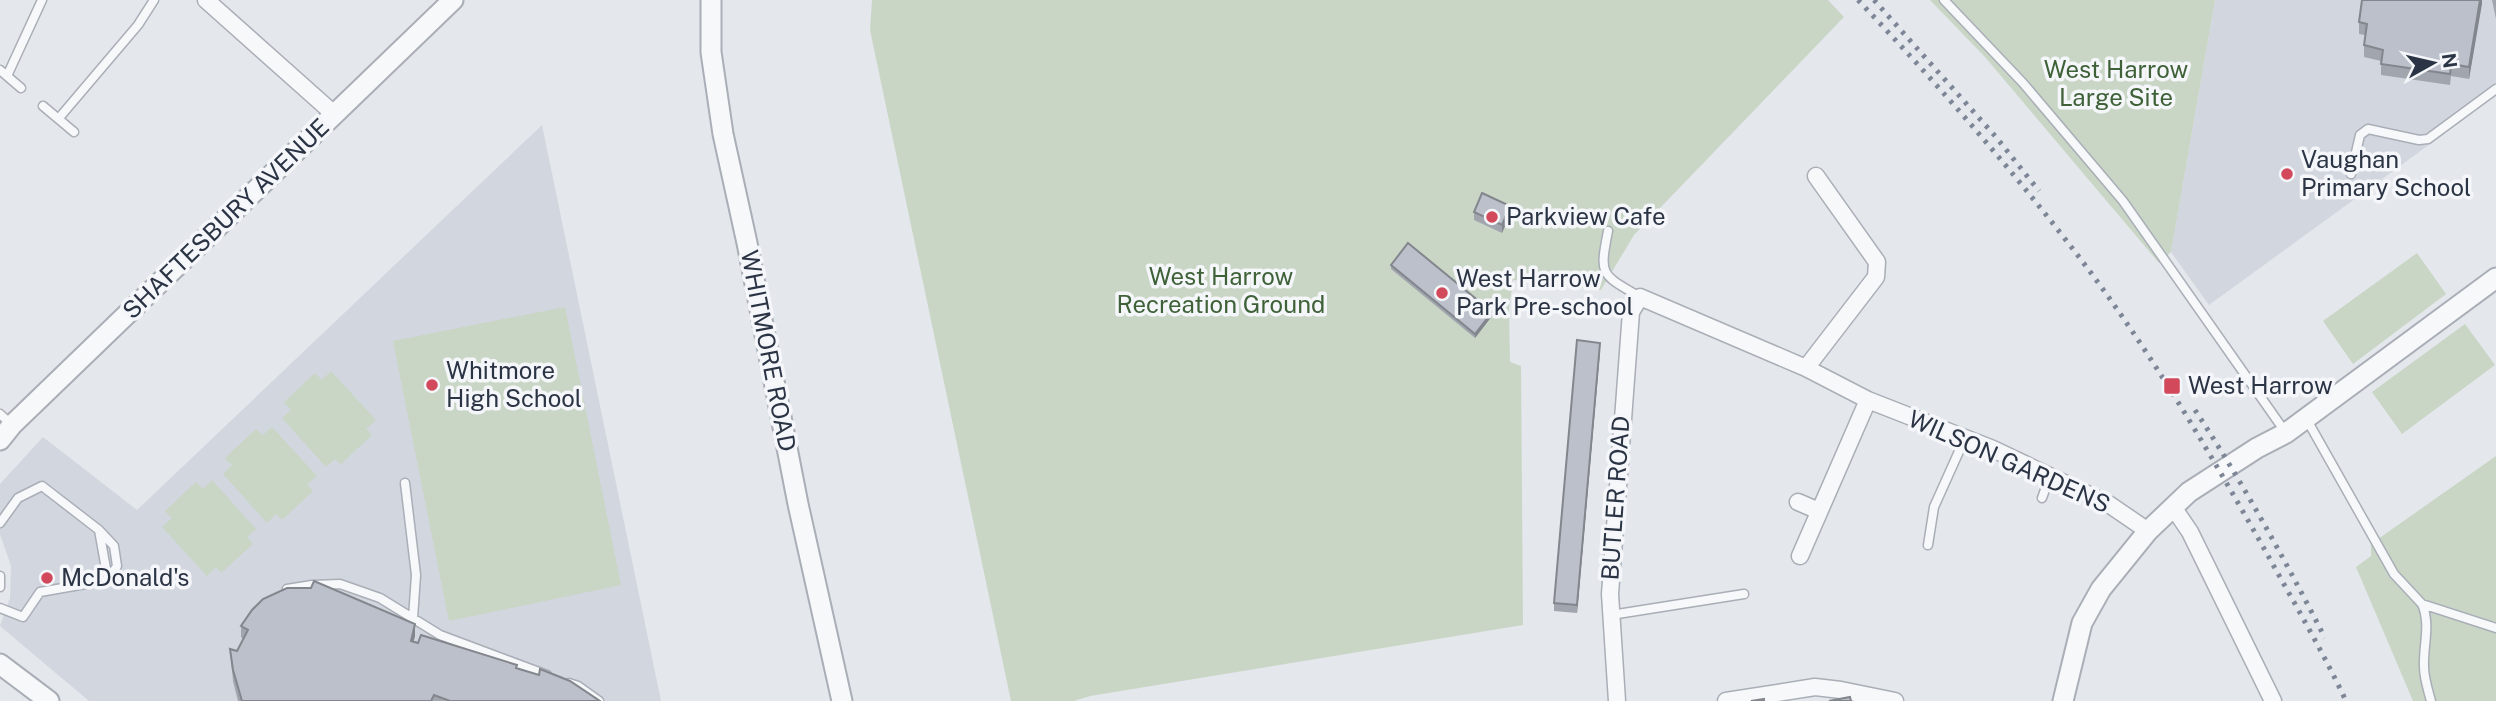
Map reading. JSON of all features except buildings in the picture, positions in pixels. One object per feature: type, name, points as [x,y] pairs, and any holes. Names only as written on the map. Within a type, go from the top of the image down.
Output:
[{"type":"street","points":[[206,0],[334,114]]},
{"type":"street","name":"SHAFTESBURY AVENUE","points":[[4,426],[453,0]]},
{"type":"street","name":"WHITMORE ROAD","points":[[711,0],[711,52],[723,134],[842,701]]},
{"type":"street","points":[[1806,368],[1876,277],[1877,262],[1816,176]]},
{"type":"street","points":[[2063,701],[2082,623],[2101,589],[2148,531],[2189,492],[2257,448],[2286,433],[2496,278]]},
{"type":"street","name":"WILSON GARDENS","points":[[1640,297],[1806,368],[1868,400],[1965,438],[2050,476],[2110,505],[2148,531]]},
{"type":"street","name":"BUTLER ROAD","points":[[1617,701],[1610,594],[1631,312],[1640,297]]},
{"type":"street","points":[[1800,556],[1868,400]]},
{"type":"street","points":[[1798,502],[1819,511]]},
{"type":"street","points":[[2173,507],[2190,532],[2273,701]]},
{"type":"street","points":[[0,664],[50,701]]},
{"type":"street","points":[[1726,701],[1789,696],[1815,687],[1895,701]]},
{"type":"lane","points":[[22,88],[4,73],[42,0]]},
{"type":"lane","points":[[59,118],[138,25],[154,0]]},
{"type":"lane","points":[[1944,0],[2023,83],[2123,201],[2286,433]]},
{"type":"lane","points":[[2351,174],[2360,135],[2368,129],[2419,140],[2428,139],[2496,89]]},
{"type":"lane","points":[[43,106],[74,132]]},
{"type":"lane","points":[[1608,231],[1602,262],[1605,274],[1640,297]]},
{"type":"lane","points":[[2305,418],[2394,574],[2422,604],[2426,613],[2427,635],[2424,667],[2431,701]]},
{"type":"lane","points":[[1928,545],[1934,507],[1965,438]]},
{"type":"lane","points":[[2042,498],[2050,476]]},
{"type":"lane","points":[[405,483],[416,575],[413,618]]},
{"type":"lane","points":[[0,523],[18,498],[42,486],[99,530],[114,546],[117,566],[108,580],[40,592],[23,617],[0,608]]},
{"type":"lane","points":[[0,576],[0,587]]},
{"type":"lane","points":[[274,595],[312,585],[340,584],[380,598],[440,635],[553,677]]},
{"type":"lane","points":[[1611,615],[1744,594]]},
{"type":"lane","points":[[2422,604],[2496,628]]},
{"type":"lane","points":[[566,681],[599,701]]},
{"type":"shaded area","name":"Vaughan Primary School","points":[[2215,0],[2496,0],[2496,96],[2209,305],[2171,252]]},
{"type":"shaded area","name":"Whitmore High School","points":[[542,125],[661,701],[89,701],[0,626],[10,598],[11,566],[0,534],[0,484],[43,437],[137,510]]},
{"type":"green space","name":"West Harrow Recreation Ground","points":[[872,0],[1828,0],[1844,17],[1634,235],[1601,290],[1513,280],[1509,309],[1510,362],[1521,366],[1523,625],[1090,696],[1074,701],[1011,701],[870,30]]},
{"type":"green space","name":"West Harrow Large Site","points":[[1930,0],[2215,0],[2171,252],[2159,263],[1985,57]]},
{"type":"green space","points":[[2417,253],[2446,294],[2353,364],[2323,321]]},
{"type":"green space","points":[[565,307],[621,585],[449,621],[393,341]]},
{"type":"green space","points":[[2465,324],[2495,365],[2402,434],[2372,392]]},
{"type":"green space","points":[[331,371],[376,420],[366,429],[372,435],[341,464],[335,459],[326,467],[282,418],[291,410],[284,402],[315,373],[322,380]]},
{"type":"green space","points":[[272,427],[317,476],[307,484],[313,491],[282,520],[276,514],[267,523],[223,474],[232,465],[225,458],[256,429],[263,435]]},
{"type":"green space","points":[[2496,456],[2496,701],[2413,701],[2356,567],[2371,556],[2371,544]]},
{"type":"green space","points":[[212,480],[256,529],[247,537],[253,544],[221,573],[216,567],[207,576],[162,527],[172,518],[165,511],[196,482],[203,489]]},
{"type":"railway","points":[[1858,0],[1940,89],[2019,181],[2097,280],[2173,394],[2220,473],[2307,626],[2346,701]]},
{"type":"railway","points":[[1874,0],[1996,137],[2039,191]]},
{"type":"railway","points":[[2195,410],[2263,522],[2325,638]]},
{"type":"place","name":"Vaughan Primary School","points":[[2287,174]]},
{"type":"place","name":"Parkview Cafe","points":[[1492,217]]},
{"type":"place","name":"West Harrow Park Pre-school","points":[[1442,293]]},
{"type":"place","name":"Whitmore High School","points":[[432,385]]},
{"type":"place","name":"West Harrow","points":[[2172,386]]},
{"type":"place","name":"McDonald's","points":[[47,578]]}]
